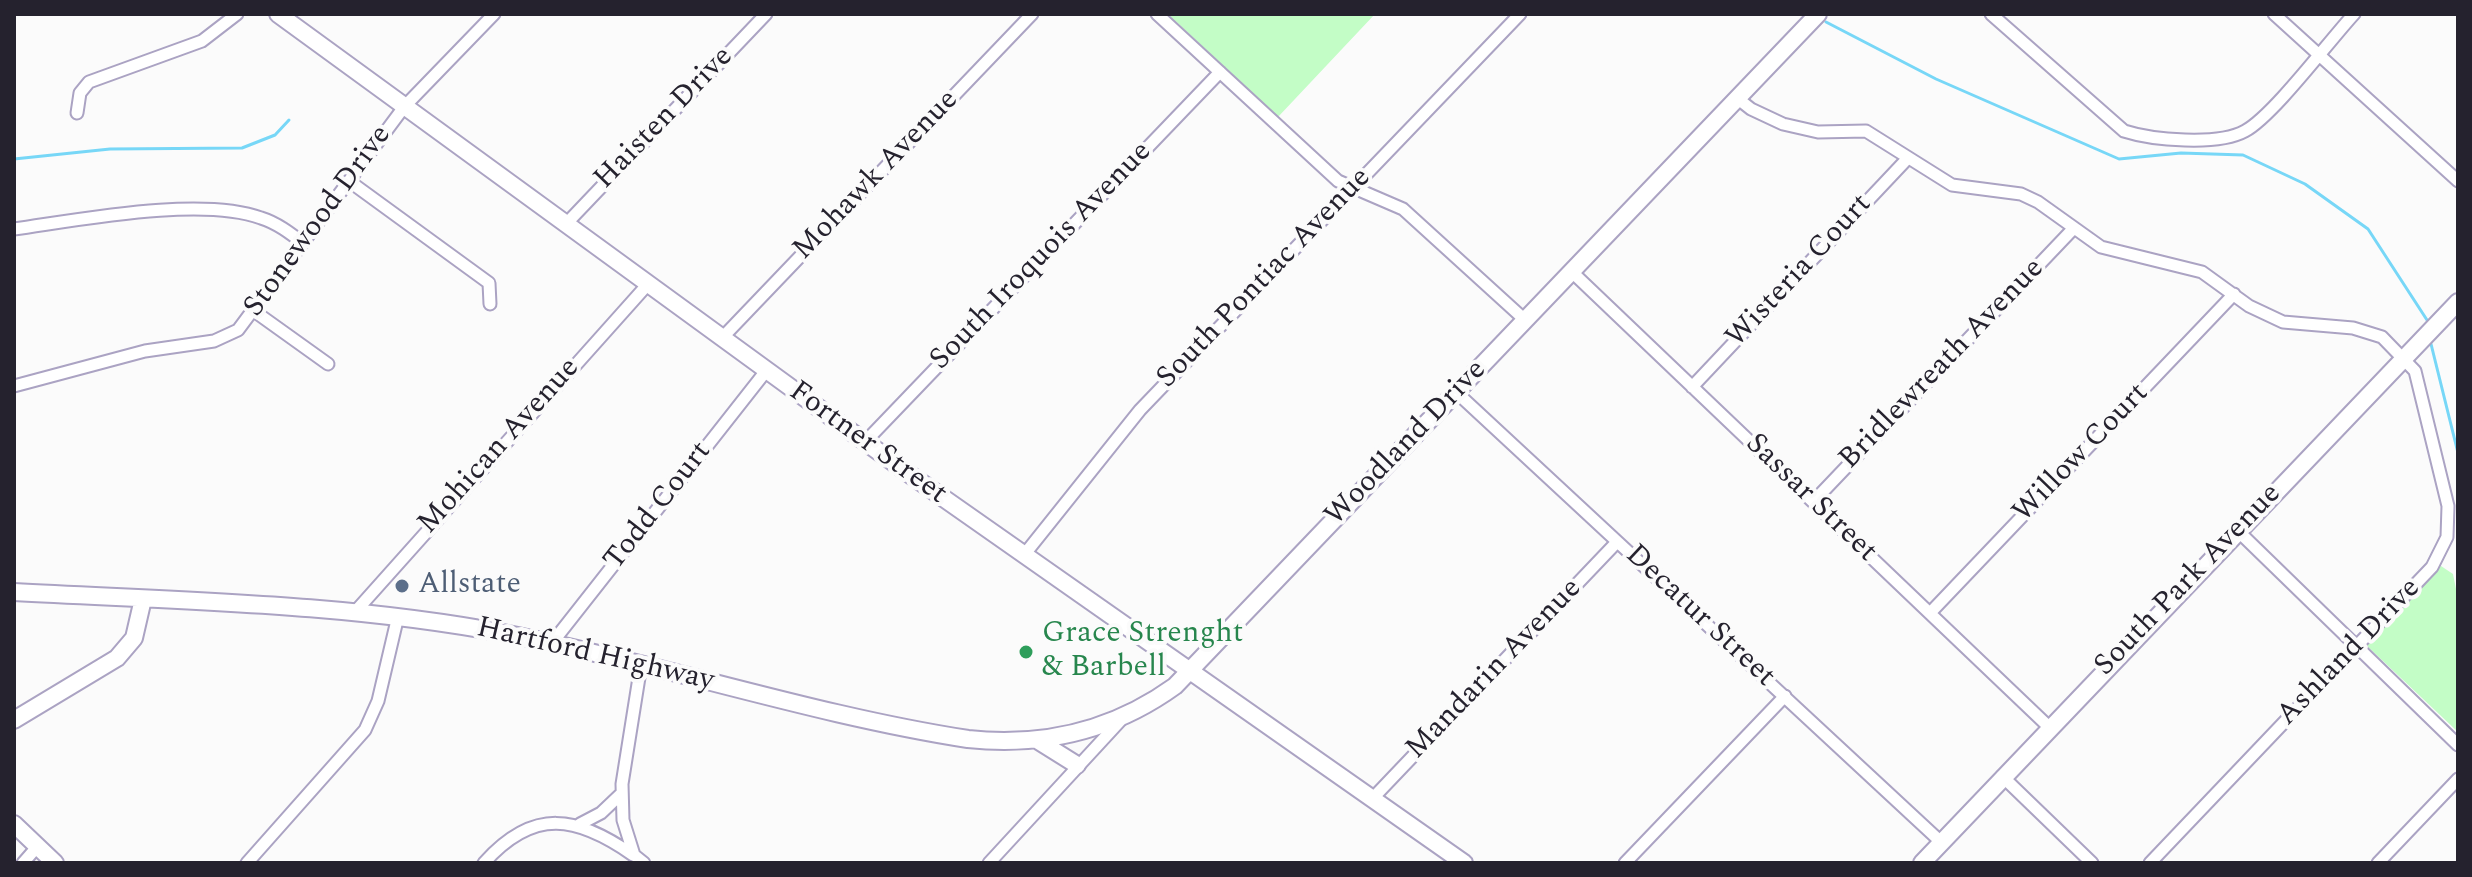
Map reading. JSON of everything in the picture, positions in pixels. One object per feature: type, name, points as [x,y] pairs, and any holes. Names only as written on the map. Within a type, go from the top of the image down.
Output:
[{"type":"street","points":[[77,113],[80,93],[89,82],[202,41],[237,14]]},
{"type":"street","name":"Fortner Street","points":[[278,14],[865,442],[1464,863]]},
{"type":"street","name":"Stonewood Drive","points":[[14,386],[145,351],[214,341],[238,330],[404,107],[494,14]]},
{"type":"street","name":"Haisten Drive","points":[[566,224],[766,14]]},
{"type":"street","name":"Mohawk Avenue","points":[[722,338],[1032,14]]},
{"type":"street","points":[[1157,14],[1338,181],[1403,209],[1525,320]]},
{"type":"street","name":"South Pontiac Avenue","points":[[1024,555],[1140,410],[1520,14]]},
{"type":"street","name":"Woodland Drive","points":[[989,863],[1120,720],[1156,700],[1190,671],[1818,14]]},
{"type":"street","points":[[1991,14],[2124,131],[2148,137],[2220,139],[2235,136],[2256,123],[2354,14]]},
{"type":"street","points":[[2274,14],[2458,181]]},
{"type":"street","name":"South Iroquois Avenue","points":[[865,442],[1220,72]]},
{"type":"street","points":[[1737,98],[1751,109],[1783,124],[1818,132],[1866,131],[1952,185],[2021,194],[2114,252],[2202,272],[2283,322],[2367,331],[2382,337],[2406,358]]},
{"type":"street","name":"Wisteria Court","points":[[1692,387],[1908,158]]},
{"type":"street","points":[[349,181],[489,283],[490,304]]},
{"type":"street","points":[[14,229],[150,210],[233,212],[261,218],[303,243]]},
{"type":"street","name":"Bridlewreath Avenue","points":[[1813,502],[2073,229]]},
{"type":"street","name":"Sassar Street","points":[[1571,271],[2049,727]]},
{"type":"street","name":"Mohican Avenue","points":[[355,612],[648,284]]},
{"type":"street","name":"Willow Court","points":[[1930,613],[2234,294]]},
{"type":"street","name":"South Park Avenue","points":[[1922,863],[2458,302]]},
{"type":"street","points":[[254,311],[328,364]]},
{"type":"street","name":"Ashland Drive","points":[[2150,863],[2432,567],[2447,537],[2448,506],[2415,371],[2406,358]]},
{"type":"street","name":"Todd Court","points":[[552,643],[766,371]]},
{"type":"street","name":"Decatur Street","points":[[1456,392],[1941,842]]},
{"type":"street","points":[[2237,530],[2458,745]]},
{"type":"street","name":"Mandarin Avenue","points":[[1373,798],[1617,542]]},
{"type":"street","name":"Hartford Highway","points":[[14,592],[398,616],[552,643],[935,734],[993,742],[1037,740],[1120,720]]},
{"type":"street","points":[[14,720],[101,669],[127,649],[138,627],[143,599]]},
{"type":"street","points":[[247,863],[365,730],[378,701],[398,616]]},
{"type":"street","points":[[635,859],[623,820],[622,793],[641,665]]},
{"type":"street","points":[[1625,863],[1785,696]]},
{"type":"street","points":[[1037,740],[1077,765]]},
{"type":"street","points":[[2002,776],[2092,863]]},
{"type":"street","points":[[2378,863],[2458,779]]},
{"type":"street","points":[[484,863],[499,847],[530,829],[580,824],[601,813],[622,793]]},
{"type":"street","points":[[14,824],[55,863]]},
{"type":"street","points":[[580,824],[599,832],[644,863]]},
{"type":"street","points":[[23,863],[37,847]]},
{"type":"green space","points":[[1168,14],[1375,14],[1278,117]]},
{"type":"green space","points":[[2441,566],[2453,574],[2458,599],[2458,732],[2366,645]]},
{"type":"waterway","points":[[1826,22],[1936,79],[2119,159],[2181,153],[2243,155],[2305,184],[2368,229],[2427,320]]},
{"type":"waterway","points":[[14,159],[110,149],[242,148],[275,135],[289,120]]},
{"type":"waterway","points":[[2431,344],[2458,453]]},
{"type":"place","name":"Allstate","points":[[402,586]]},
{"type":"place","name":"Grace Strenght & Barbell","points":[[1026,652]]}]
